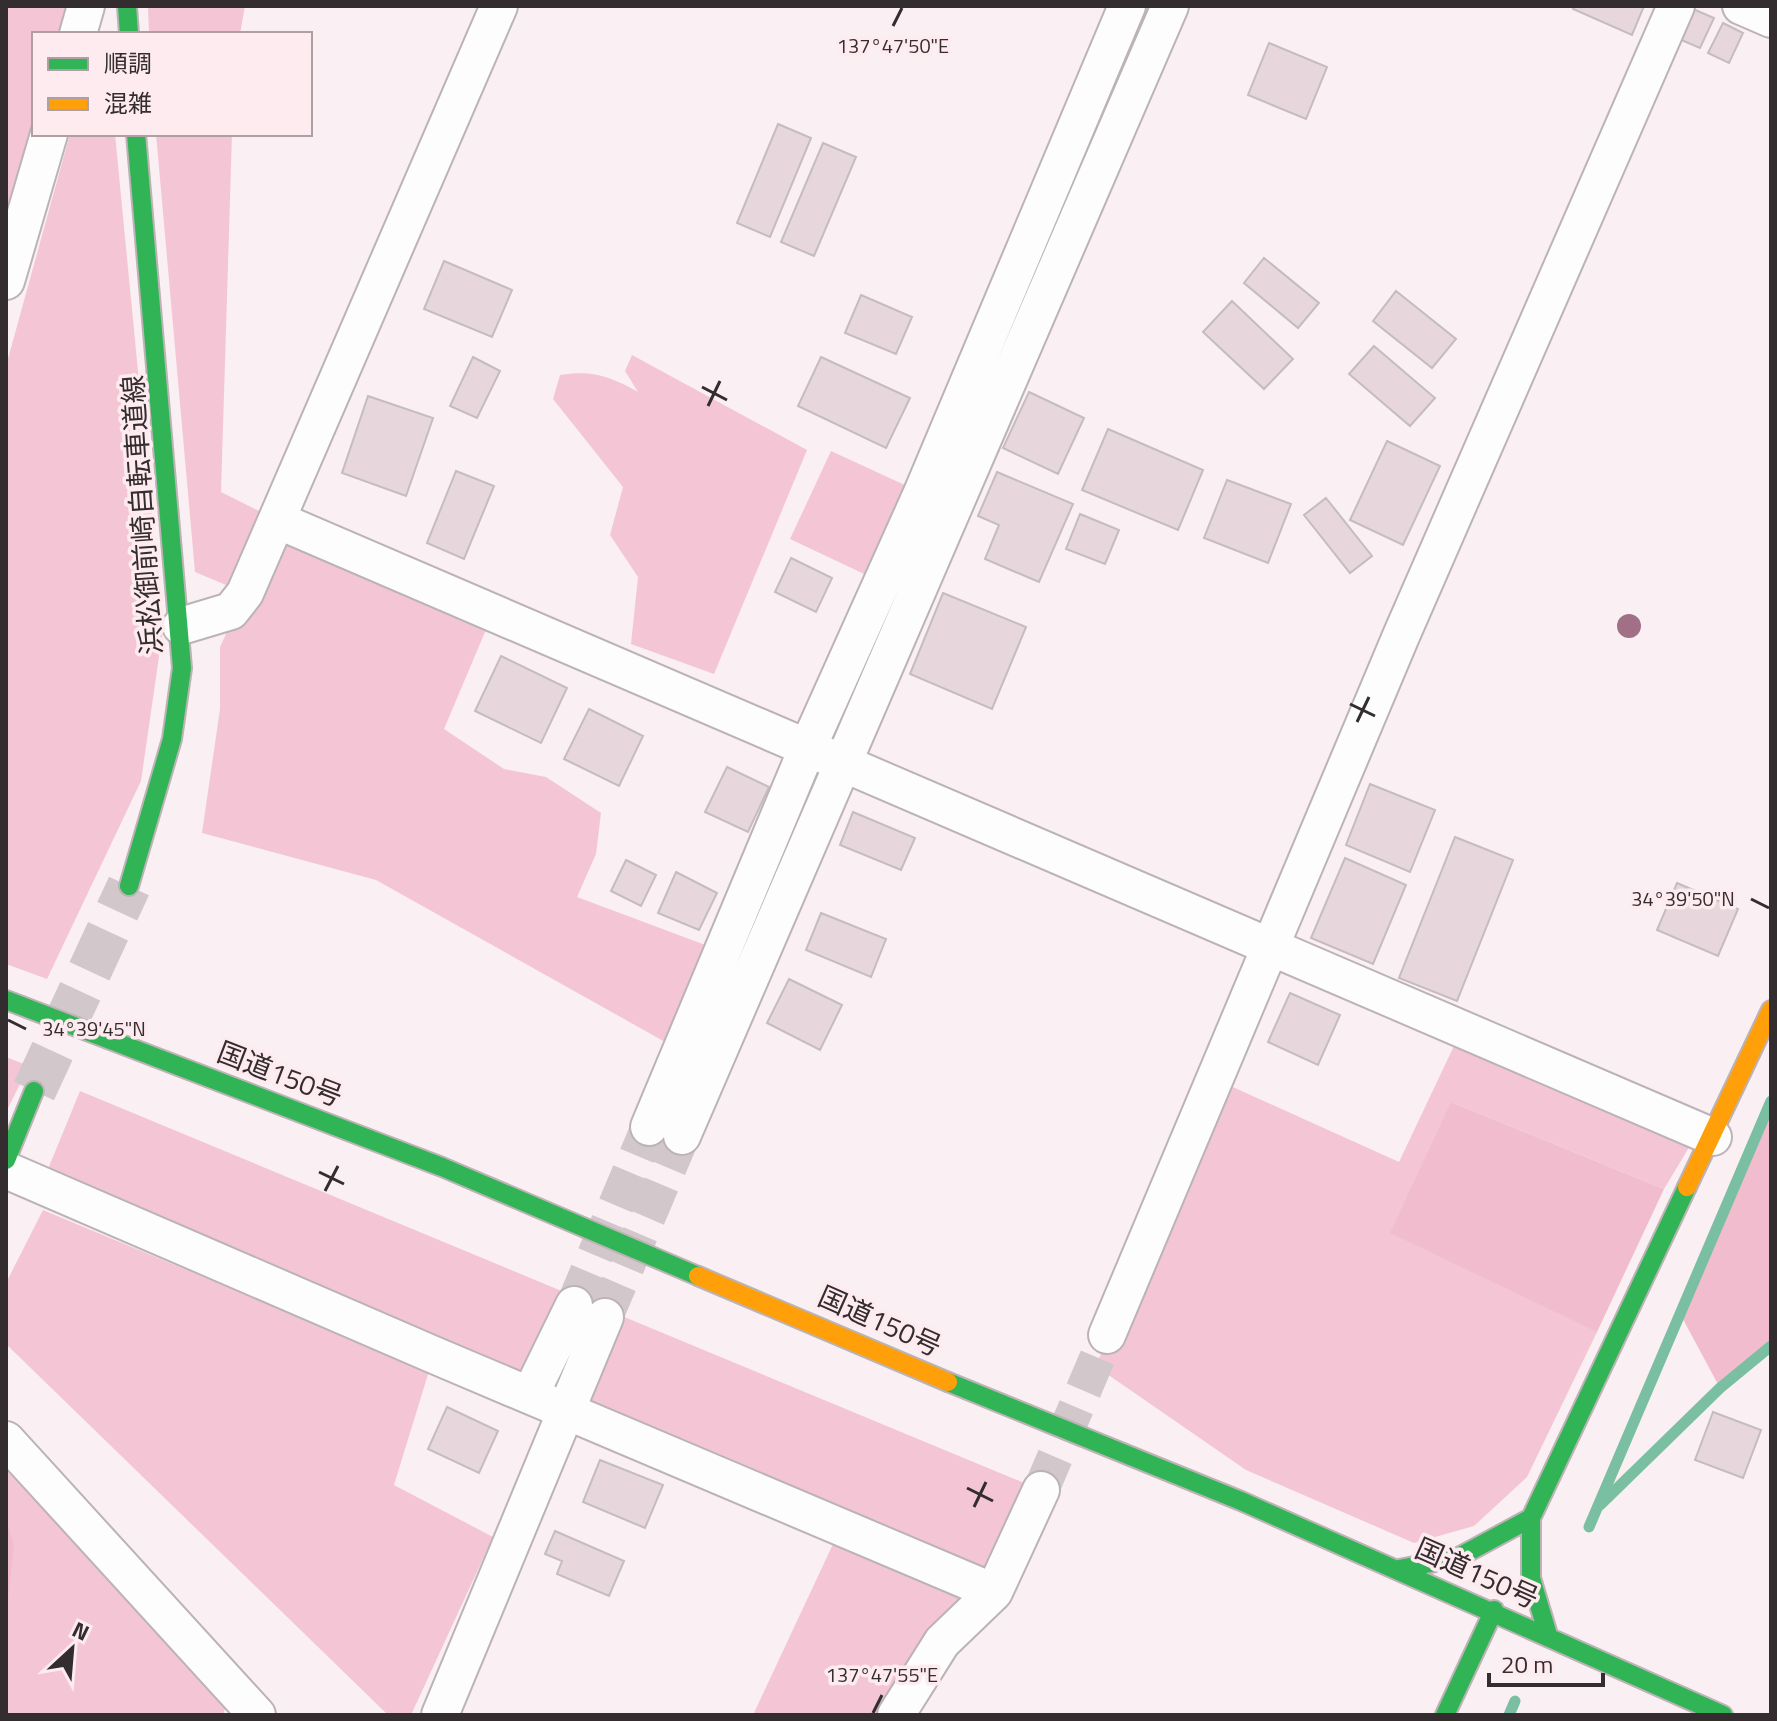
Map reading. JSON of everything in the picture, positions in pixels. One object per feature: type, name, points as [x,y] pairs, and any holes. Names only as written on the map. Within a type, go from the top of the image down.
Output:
[{"type":"main road","points":[[127,6],[129,32]]},
{"type":"main road","name":"浜松御前崎自転車道線","points":[[129,886],[172,739],[182,668],[181,626],[136,136]]},
{"type":"main road","name":"国道150号","points":[[6,1000],[442,1167],[1399,1569],[1723,1715]]},
{"type":"main road","points":[[1548,1635],[1533,1603],[1528,1563],[1531,1518],[1771,1010]]},
{"type":"main road","points":[[6,1160],[34,1091]]},
{"type":"main road","points":[[1399,1569],[1457,1558],[1531,1518]]},
{"type":"main road","points":[[1445,1715],[1494,1610]]},
{"type":"street","points":[[79,32],[86,6]]},
{"type":"street","points":[[181,626],[231,611],[245,593],[499,6]]},
{"type":"street","points":[[1127,6],[922,493],[807,749],[666,1131],[843,764],[1170,6]]},
{"type":"street","points":[[1107,1335],[1401,636],[1676,6]]},
{"type":"street","points":[[1741,6],[1771,19]]},
{"type":"street","points":[[6,281],[48,136]]},
{"type":"street","points":[[277,520],[1713,1137]]},
{"type":"street","points":[[6,1170],[994,1592]]},
{"type":"street","points":[[440,1715],[567,1410],[590,1311],[530,1395]]},
{"type":"street","points":[[6,1440],[257,1715]]},
{"type":"street","points":[[896,1715],[942,1642],[994,1592],[1041,1490]]},
{"type":"shaded area","points":[[6,6],[71,6],[64,32],[32,32],[33,136],[6,234]]},
{"type":"shaded area","points":[[148,6],[245,6],[240,32],[149,32]]},
{"type":"shaded area","points":[[69,136],[115,136],[163,629],[141,781],[47,979],[6,964],[6,366]]},
{"type":"shaded area","points":[[156,136],[232,136],[221,492],[277,520],[493,613],[444,729],[504,769],[546,777],[601,813],[596,854],[577,897],[724,952],[683,1052],[376,880],[202,833],[220,709],[220,647],[245,593],[195,572]]},
{"type":"shaded area","points":[[632,355],[807,450],[714,674],[631,644],[638,577],[610,535],[623,487],[553,399],[560,375],[582,373],[618,382],[638,392],[625,371]]},
{"type":"shaded area","points":[[831,451],[922,493],[881,582],[790,539]]},
{"type":"shaded area","points":[[1462,1029],[1699,1131],[1664,1189],[1451,1102],[1597,1332],[1527,1477],[1474,1526],[1414,1543],[1246,1470],[1094,1365],[1136,1303],[1215,1079],[1399,1162]]},
{"type":"shaded area","points":[[6,1057],[29,1066],[6,1112]]},
{"type":"shaded area","points":[[80,1091],[1041,1490],[894,1715],[753,1715],[841,1527],[48,1169]]},
{"type":"shaded area","points":[[1771,1094],[1771,1350],[1720,1388],[1678,1310]]},
{"type":"shaded area","points":[[1451,1102],[1664,1189],[1597,1332],[1390,1233]]},
{"type":"shaded area","points":[[43,1210],[429,1371],[394,1485],[493,1537],[411,1715],[388,1715],[6,1344],[6,1283]]},
{"type":"shaded area","points":[[6,1432],[232,1687],[223,1715],[6,1715]]},
{"type":"shaded area","points":[[6,1520],[14,1544],[6,1621]]},
{"type":"building","points":[[1574,6],[1644,6],[1632,35],[1573,9]]},
{"type":"building","points":[[1693,9],[1714,18],[1700,48],[1679,39]]},
{"type":"building","points":[[1723,23],[1743,33],[1729,63],[1708,53]]},
{"type":"building","points":[[1269,43],[1327,67],[1306,119],[1248,95]]},
{"type":"building","points":[[778,124],[811,138],[770,237],[737,223]]},
{"type":"building","points":[[823,143],[856,157],[814,256],[781,242]]},
{"type":"building","points":[[1264,258],[1319,303],[1298,328],[1244,283]]},
{"type":"building","points":[[444,261],[512,290],[492,337],[424,309]]},
{"type":"building","points":[[1396,291],[1456,339],[1432,368],[1373,321]]},
{"type":"building","points":[[861,295],[912,317],[896,354],[845,333]]},
{"type":"building","points":[[1232,301],[1293,359],[1264,389],[1203,332]]},
{"type":"building","points":[[1374,346],[1435,398],[1410,426],[1349,374]]},
{"type":"building","points":[[473,357],[500,371],[477,418],[450,406]]},
{"type":"building","points":[[821,357],[910,398],[886,448],[798,406]]},
{"type":"building","points":[[1029,392],[1084,418],[1058,474],[1003,448]]},
{"type":"building","points":[[368,396],[433,418],[406,496],[342,473]]},
{"type":"building","points":[[1108,429],[1203,470],[1178,530],[1082,490]]},
{"type":"building","points":[[1387,441],[1440,466],[1403,545],[1350,520]]},
{"type":"building","points":[[456,471],[494,486],[464,559],[427,543]]},
{"type":"building","points":[[997,472],[1073,504],[1039,582],[985,559],[999,525],[978,516]]},
{"type":"building","points":[[1227,480],[1291,504],[1268,563],[1204,538]]},
{"type":"building","points":[[1326,498],[1372,556],[1350,573],[1304,515]]},
{"type":"building","points":[[1080,514],[1119,530],[1105,564],[1066,549]]},
{"type":"building","points":[[791,558],[832,578],[816,612],[775,592]]},
{"type":"building","points":[[943,593],[1026,627],[992,709],[910,674]]},
{"type":"building","points":[[501,656],[567,688],[541,743],[475,711]]},
{"type":"building","points":[[589,709],[643,736],[619,786],[564,759]]},
{"type":"building","points":[[727,767],[769,787],[748,832],[705,812]]},
{"type":"building","points":[[1370,784],[1435,810],[1410,872],[1346,845]]},
{"type":"building","points":[[853,812],[915,838],[901,870],[840,845]]},
{"type":"building","points":[[1455,837],[1513,860],[1457,1001],[1399,978]]},
{"type":"building","points":[[1345,858],[1406,885],[1373,964],[1311,938]]},
{"type":"building","points":[[626,860],[656,875],[641,906],[611,891]]},
{"type":"building","points":[[676,872],[717,893],[699,930],[658,913]]},
{"type":"building","points":[[1677,883],[1738,909],[1718,956],[1657,930]]},
{"type":"building","points":[[821,913],[886,939],[871,977],[806,950]]},
{"type":"building","points":[[789,979],[842,1005],[820,1050],[767,1023]]},
{"type":"building","points":[[1290,993],[1340,1015],[1318,1065],[1268,1042]]},
{"type":"building","points":[[447,1407],[498,1431],[479,1473],[428,1449]]},
{"type":"building","points":[[1713,1412],[1761,1430],[1743,1478],[1695,1460]]},
{"type":"building","points":[[600,1460],[663,1485],[645,1528],[583,1502]]},
{"type":"building","points":[[555,1531],[624,1561],[609,1596],[557,1574],[562,1561],[545,1554]]},
{"type":"waterway","points":[[1589,1527],[1771,1101]]},
{"type":"waterway","points":[[1600,1505],[1720,1388],[1771,1346]]},
{"type":"waterway","points":[[1509,1715],[1515,1701]]},
{"type":"tunnel","points":[[34,1091],[129,886]]},
{"type":"tunnel","points":[[574,1305],[649,1127]]},
{"type":"tunnel","points":[[605,1317],[682,1136]]},
{"type":"tunnel","points":[[1041,1490],[1107,1335]]},
{"type":"traffic: fast","points":[[127,6],[129,32]]},
{"type":"traffic: fast","points":[[129,886],[172,739],[182,668],[136,136]]},
{"type":"traffic: fast","points":[[6,1000],[442,1167],[698,1276]]},
{"type":"traffic: fast","points":[[6,1160],[34,1091]]},
{"type":"traffic: fast","points":[[1548,1635],[1531,1578],[1531,1518],[1687,1187]]},
{"type":"traffic: fast","points":[[948,1382],[1241,1501],[1723,1715]]},
{"type":"traffic: fast","points":[[1399,1569],[1457,1558],[1531,1518]]},
{"type":"traffic: fast","points":[[1445,1715],[1494,1610]]},
{"type":"traffic: slow","points":[[1687,1187],[1771,1010]]},
{"type":"traffic: slow","points":[[698,1276],[948,1382]]}]
